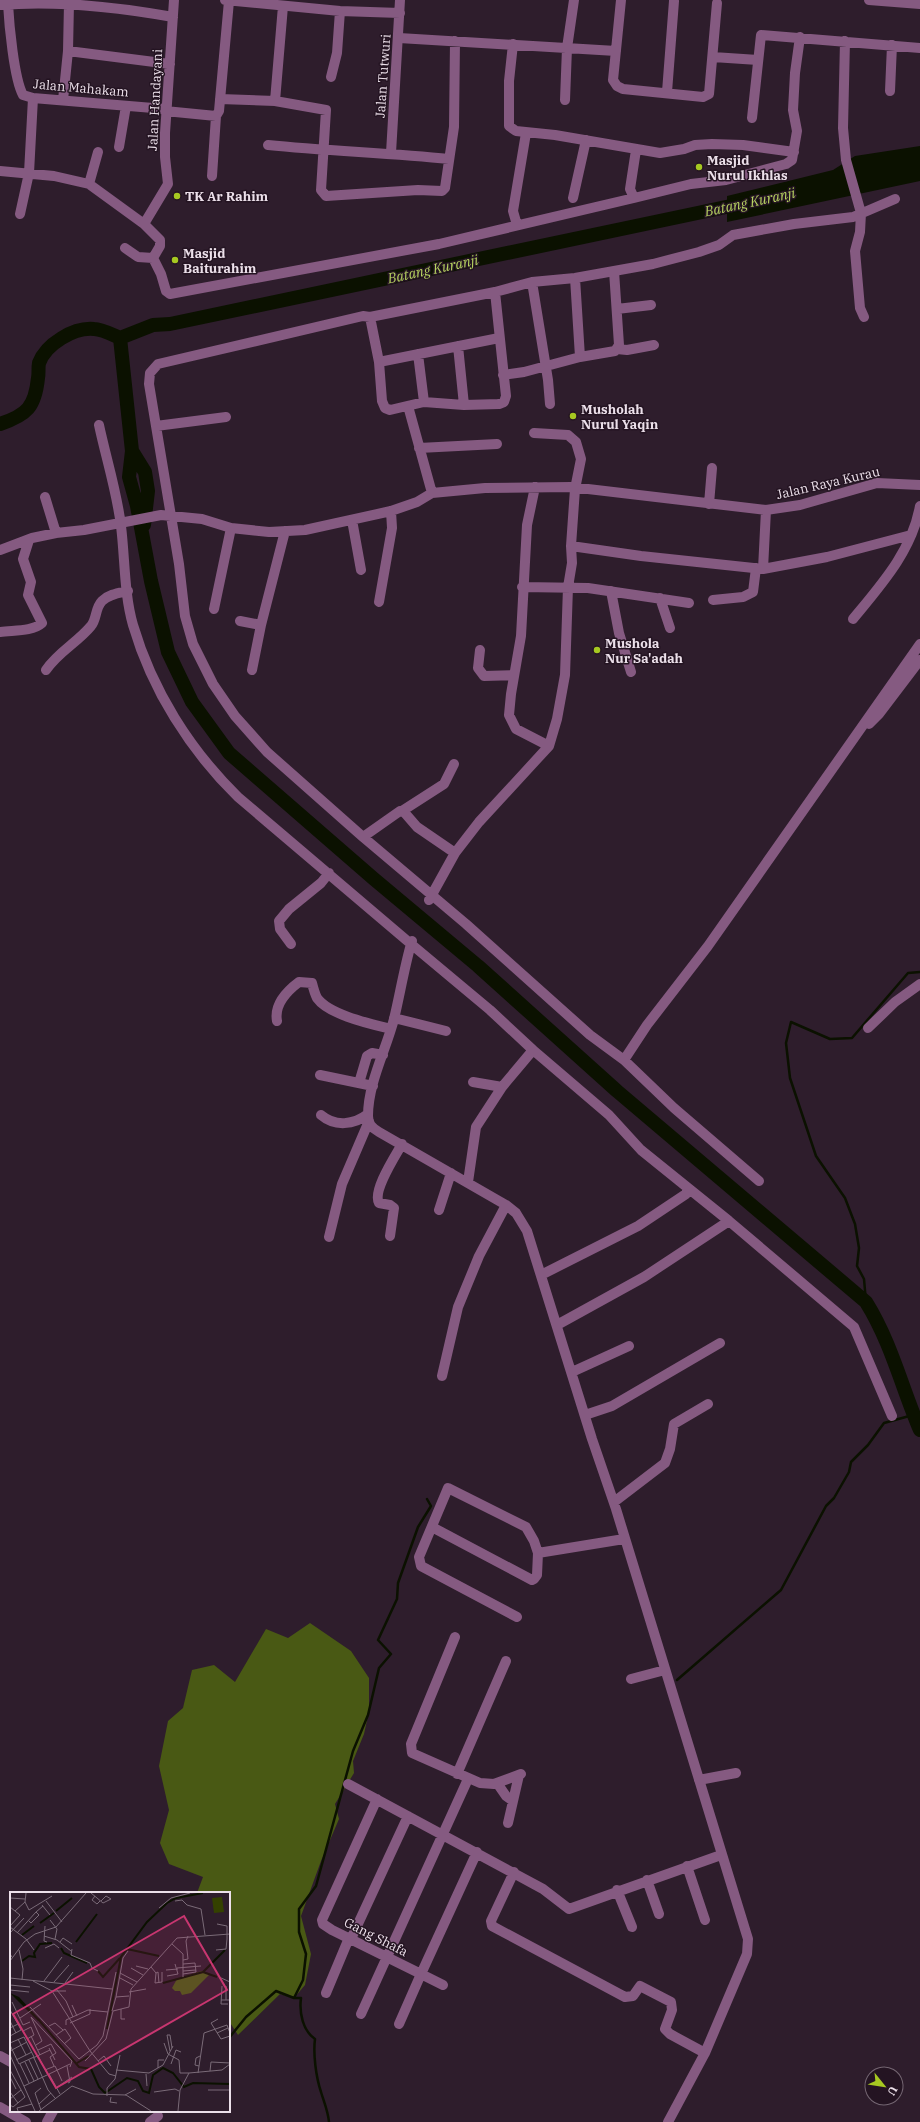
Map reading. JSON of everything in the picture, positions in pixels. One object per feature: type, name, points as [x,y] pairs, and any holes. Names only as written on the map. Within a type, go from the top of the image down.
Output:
[{"type":"street","name":"Jalan Handayani","points":[[144,224],[168,184],[164,157],[165,110],[170,64],[174,0]]},
{"type":"street","points":[[212,176],[216,116],[219,111],[227,0],[284,6],[400,13]]},
{"type":"street","name":"Jalan Tutwuri","points":[[391,153],[399,38],[400,0]]},
{"type":"street","points":[[565,100],[567,48],[574,0]]},
{"type":"street","points":[[621,0],[613,80],[617,86],[623,89],[667,92],[703,97],[707,96],[713,57],[717,3]]},
{"type":"street","points":[[869,0],[917,3]]},
{"type":"street","points":[[4,5],[43,1],[70,3],[128,9],[172,18]]},
{"type":"street","points":[[667,92],[674,1]]},
{"type":"street","points":[[63,100],[68,51],[70,3]]},
{"type":"street","name":"Jalan Mahakam","points":[[4,5],[19,86],[23,94],[33,98],[216,116]]},
{"type":"street","points":[[274,101],[284,6]]},
{"type":"street","points":[[331,77],[337,53],[340,10]]},
{"type":"street","points":[[752,118],[761,35],[920,48]]},
{"type":"street","points":[[153,258],[161,274],[166,291],[170,294],[379,256],[691,184],[726,180],[786,164],[792,160],[794,152],[796,131],[793,110],[795,73],[800,37]]},
{"type":"street","points":[[399,38],[616,51]]},
{"type":"street","points":[[220,99],[274,101],[327,111],[321,190],[324,195],[328,197],[418,190],[442,191],[445,188],[454,127],[455,41]]},
{"type":"street","points":[[845,41],[843,128],[846,160],[861,211],[860,232],[855,251],[860,308],[864,317]]},
{"type":"street","points":[[513,44],[509,82],[508,126],[521,132],[586,140],[636,150],[665,153],[695,145],[743,145],[794,152]]},
{"type":"street","points":[[890,91],[892,46]]},
{"type":"street","points":[[68,51],[170,64]]},
{"type":"street","points":[[713,57],[758,60]]},
{"type":"street","points":[[20,214],[29,173],[33,98]]},
{"type":"street","points":[[119,147],[126,106]]},
{"type":"street","points":[[517,225],[513,211],[521,132]]},
{"type":"street","points":[[572,198],[586,140]]},
{"type":"street","points":[[268,145],[391,153],[449,159]]},
{"type":"street","points":[[634,198],[630,189],[636,150]]},
{"type":"street","points":[[89,184],[98,152]]},
{"type":"street","points":[[0,171],[54,176],[89,184],[144,224],[160,240],[160,246],[153,258]]},
{"type":"street","points":[[760,1181],[674,1108],[624,1060],[590,1035],[430,897],[267,752],[235,716],[213,684],[193,644],[185,616],[166,515],[156,426],[149,384],[150,373],[158,364],[312,326],[363,316],[370,317],[495,292],[532,282],[575,278],[654,264],[699,252],[719,244],[733,235],[794,224],[853,217],[861,211],[895,199]]},
{"type":"street","points":[[125,248],[138,257],[153,258]]},
{"type":"street","points":[[614,271],[617,309],[617,349]]},
{"type":"street","points":[[575,278],[580,357]]},
{"type":"street","points":[[532,282],[546,368],[550,404]]},
{"type":"street","points":[[370,317],[384,406],[390,410],[424,402],[464,405],[499,404],[504,402],[506,396],[495,292]]},
{"type":"street","points":[[617,309],[651,305]]},
{"type":"street","points":[[378,362],[499,338]]},
{"type":"street","points":[[503,375],[546,368],[580,357],[612,352],[617,349],[627,350],[654,345]]},
{"type":"street","points":[[458,346],[464,405]]},
{"type":"street","points":[[418,354],[424,402]]},
{"type":"street","points":[[0,550],[56,533],[84,530],[166,515],[202,519],[231,528],[285,531],[305,530],[391,511],[417,502],[432,493],[408,406]]},
{"type":"street","points":[[156,426],[226,417]]},
{"type":"street","points":[[99,425],[123,523],[128,591],[133,624],[151,674],[184,733],[200,757],[214,774],[238,797],[490,1010],[533,1050],[609,1116],[640,1150],[729,1221],[854,1327],[892,1416]]},
{"type":"street","points":[[430,897],[455,853],[479,822],[549,746],[558,719],[565,675],[568,587],[572,563],[571,546],[575,489],[581,459],[576,442],[573,438],[564,434],[534,433]]},
{"type":"street","points":[[419,448],[498,444]]},
{"type":"street","points":[[709,504],[712,468]]},
{"type":"street","name":"Jalan Raya Kurau","points":[[432,493],[484,488],[535,487],[575,489],[766,510],[819,500],[877,483],[920,485]]},
{"type":"street","points":[[535,487],[527,525],[522,586],[521,636],[509,707],[510,721],[516,729],[549,746]]},
{"type":"street","points":[[45,497],[56,533]]},
{"type":"street","points":[[713,600],[743,597],[754,592],[759,569],[766,510]]},
{"type":"street","points":[[380,602],[392,528],[391,511]]},
{"type":"street","points":[[853,619],[890,574],[911,535],[919,513]]},
{"type":"street","points":[[352,520],[361,570]]},
{"type":"street","points":[[214,609],[231,528]]},
{"type":"street","points":[[252,670],[261,625],[285,531]]},
{"type":"street","points":[[571,546],[641,556],[759,569],[826,557],[911,535]]},
{"type":"street","points":[[0,632],[26,629],[39,626],[42,623],[28,595],[31,582],[24,559],[29,540]]},
{"type":"street","points":[[522,586],[568,587],[611,591],[689,603]]},
{"type":"street","points":[[46,670],[59,655],[90,628],[94,623],[102,601],[112,594],[128,591]]},
{"type":"street","points":[[611,591],[619,633],[631,672]]},
{"type":"street","points":[[660,598],[670,628]]},
{"type":"street","points":[[240,621],[261,625]]},
{"type":"street","points":[[624,1060],[647,1026],[708,946],[863,726],[882,696],[920,644]]},
{"type":"street","points":[[480,650],[478,668],[482,675],[514,675]]},
{"type":"street","points":[[863,726],[870,724],[879,714],[920,660]]},
{"type":"street","points":[[363,837],[398,812],[402,812],[444,784],[454,764]]},
{"type":"street","points":[[402,812],[418,827],[455,853]]},
{"type":"street","points":[[290,944],[280,929],[278,921],[289,909],[321,883],[329,873]]},
{"type":"street","points":[[329,1237],[342,1184],[368,1117],[373,1086],[394,1018],[402,979],[412,943]]},
{"type":"street","points":[[277,1021],[277,1008],[285,996],[299,982],[306,982],[312,983],[317,998],[335,1011],[350,1018],[391,1029]]},
{"type":"street","points":[[868,1028],[895,1002],[920,984]]},
{"type":"street","points":[[394,1018],[446,1031]]},
{"type":"street","points":[[468,1182],[476,1127],[502,1087],[533,1050]]},
{"type":"street","points":[[359,1083],[367,1056],[372,1053],[383,1055]]},
{"type":"street","points":[[320,1075],[373,1086]]},
{"type":"street","points":[[473,1082],[502,1087]]},
{"type":"street","points":[[321,1115],[328,1121],[342,1124],[368,1117]]},
{"type":"street","points":[[368,1117],[372,1128],[506,1205],[516,1213],[528,1231],[556,1326],[614,1502],[624,1539],[700,1780],[721,1855],[748,1940],[748,1948],[705,2053],[668,2122]]},
{"type":"street","points":[[390,1236],[394,1208],[390,1205],[379,1203],[378,1198],[386,1172],[402,1144]]},
{"type":"street","points":[[439,1210],[451,1173]]},
{"type":"street","points":[[542,1275],[638,1226],[686,1194],[688,1188]]},
{"type":"street","points":[[442,1376],[458,1307],[482,1250],[506,1205]]},
{"type":"street","points":[[556,1326],[644,1276],[729,1221]]},
{"type":"street","points":[[585,1415],[612,1406],[720,1343]]},
{"type":"street","points":[[572,1372],[628,1346]]},
{"type":"street","points":[[614,1502],[665,1463],[670,1449],[674,1424],[708,1404]]},
{"type":"street","points":[[432,1528],[532,1580],[537,1575],[538,1553],[534,1541],[526,1527],[448,1488],[419,1557],[421,1566],[517,1618]]},
{"type":"street","points":[[538,1553],[624,1539]]},
{"type":"street","points":[[455,1637],[410,1750],[414,1755],[468,1779],[487,1784],[497,1783],[520,1775],[508,1823]]},
{"type":"street","points":[[457,1774],[506,1661]]},
{"type":"street","points":[[631,1678],[665,1670]]},
{"type":"street","points":[[700,1780],[736,1773]]},
{"type":"street","points":[[360,2014],[468,1779]]},
{"type":"street","points":[[497,1783],[506,1796],[513,1801]]},
{"type":"street","points":[[348,1784],[543,1888],[569,1909],[617,1890],[721,1855]]},
{"type":"street","name":"Gang Shafa","points":[[377,1800],[321,1922],[326,1927],[443,1985]]},
{"type":"street","points":[[326,1993],[408,1816]]},
{"type":"street","points":[[399,2024],[477,1852]]},
{"type":"street","points":[[687,1866],[704,1920]]},
{"type":"street","points":[[514,1872],[491,1921],[492,1926],[625,1997],[633,1996],[640,1986],[671,2002],[672,2010],[665,2029],[670,2034],[705,2053]]},
{"type":"street","points":[[647,1880],[660,1914]]},
{"type":"street","points":[[617,1890],[632,1927]]},
{"type":"street","points":[[0,2056],[10,2061]]},
{"type":"street","points":[[0,2107],[26,2122]]},
{"type":"street","points":[[47,2122],[52,2112]]},
{"type":"green space","points":[[310,1623],[351,1651],[369,1678],[369,1711],[364,1734],[353,1761],[354,1773],[335,1804],[339,1819],[321,1861],[301,1916],[311,1954],[305,1985],[294,1998],[280,1994],[238,2035],[230,2023],[230,1892],[197,1892],[203,1877],[169,1864],[160,1843],[169,1810],[159,1766],[168,1721],[183,1708],[192,1670],[214,1665],[235,1682],[266,1629],[288,1638]]},
{"type":"water","points":[[920,146],[920,181],[727,222],[727,196],[833,170],[855,156]]},
{"type":"waterway","name":"Batang Kuranji","points":[[0,424],[17,417],[32,403],[37,388],[39,363],[48,349],[62,338],[78,331],[97,329],[120,338],[153,325],[170,324],[745,203]]},
{"type":"waterway","points":[[120,338],[132,451],[129,477],[137,506],[151,581],[168,652],[192,702],[229,753],[374,879],[478,966],[617,1091],[866,1302],[875,1317],[889,1349],[920,1430]]},
{"type":"waterway","points":[[132,451],[145,472],[148,491],[144,525]]},
{"type":"waterway","points":[[866,1302],[864,1279],[857,1266],[859,1248],[855,1224],[845,1198],[816,1156],[790,1078],[786,1043],[791,1022],[830,1039],[852,1038],[908,973],[920,972]]},
{"type":"waterway","points":[[677,1680],[781,1590],[826,1506],[834,1498],[849,1472],[851,1462],[868,1445],[884,1423],[913,1415]]},
{"type":"waterway","points":[[329,2122],[316,2073],[314,2052],[315,2039],[307,2031],[303,2021],[301,2015],[301,1998],[294,1998],[303,1980],[306,1954],[299,1932],[299,1909],[316,1886],[353,1751],[368,1715],[379,1668],[391,1654],[378,1640],[397,1599],[398,1583],[418,1527],[431,1506],[427,1499]]},
{"type":"waterway","points":[[230,2037],[246,2017],[276,1991],[294,1998]]},
{"type":"place","name":"Masjid Nurul Ikhlas","points":[[699,167]]},
{"type":"place","name":"TK Ar Rahim","points":[[177,196]]},
{"type":"place","name":"Masjid Baiturahim","points":[[175,260]]},
{"type":"place","name":"Musholah Nurul Yaqin","points":[[573,416]]},
{"type":"place","name":"Mushola Nur Sa'adah","points":[[597,650]]}]
